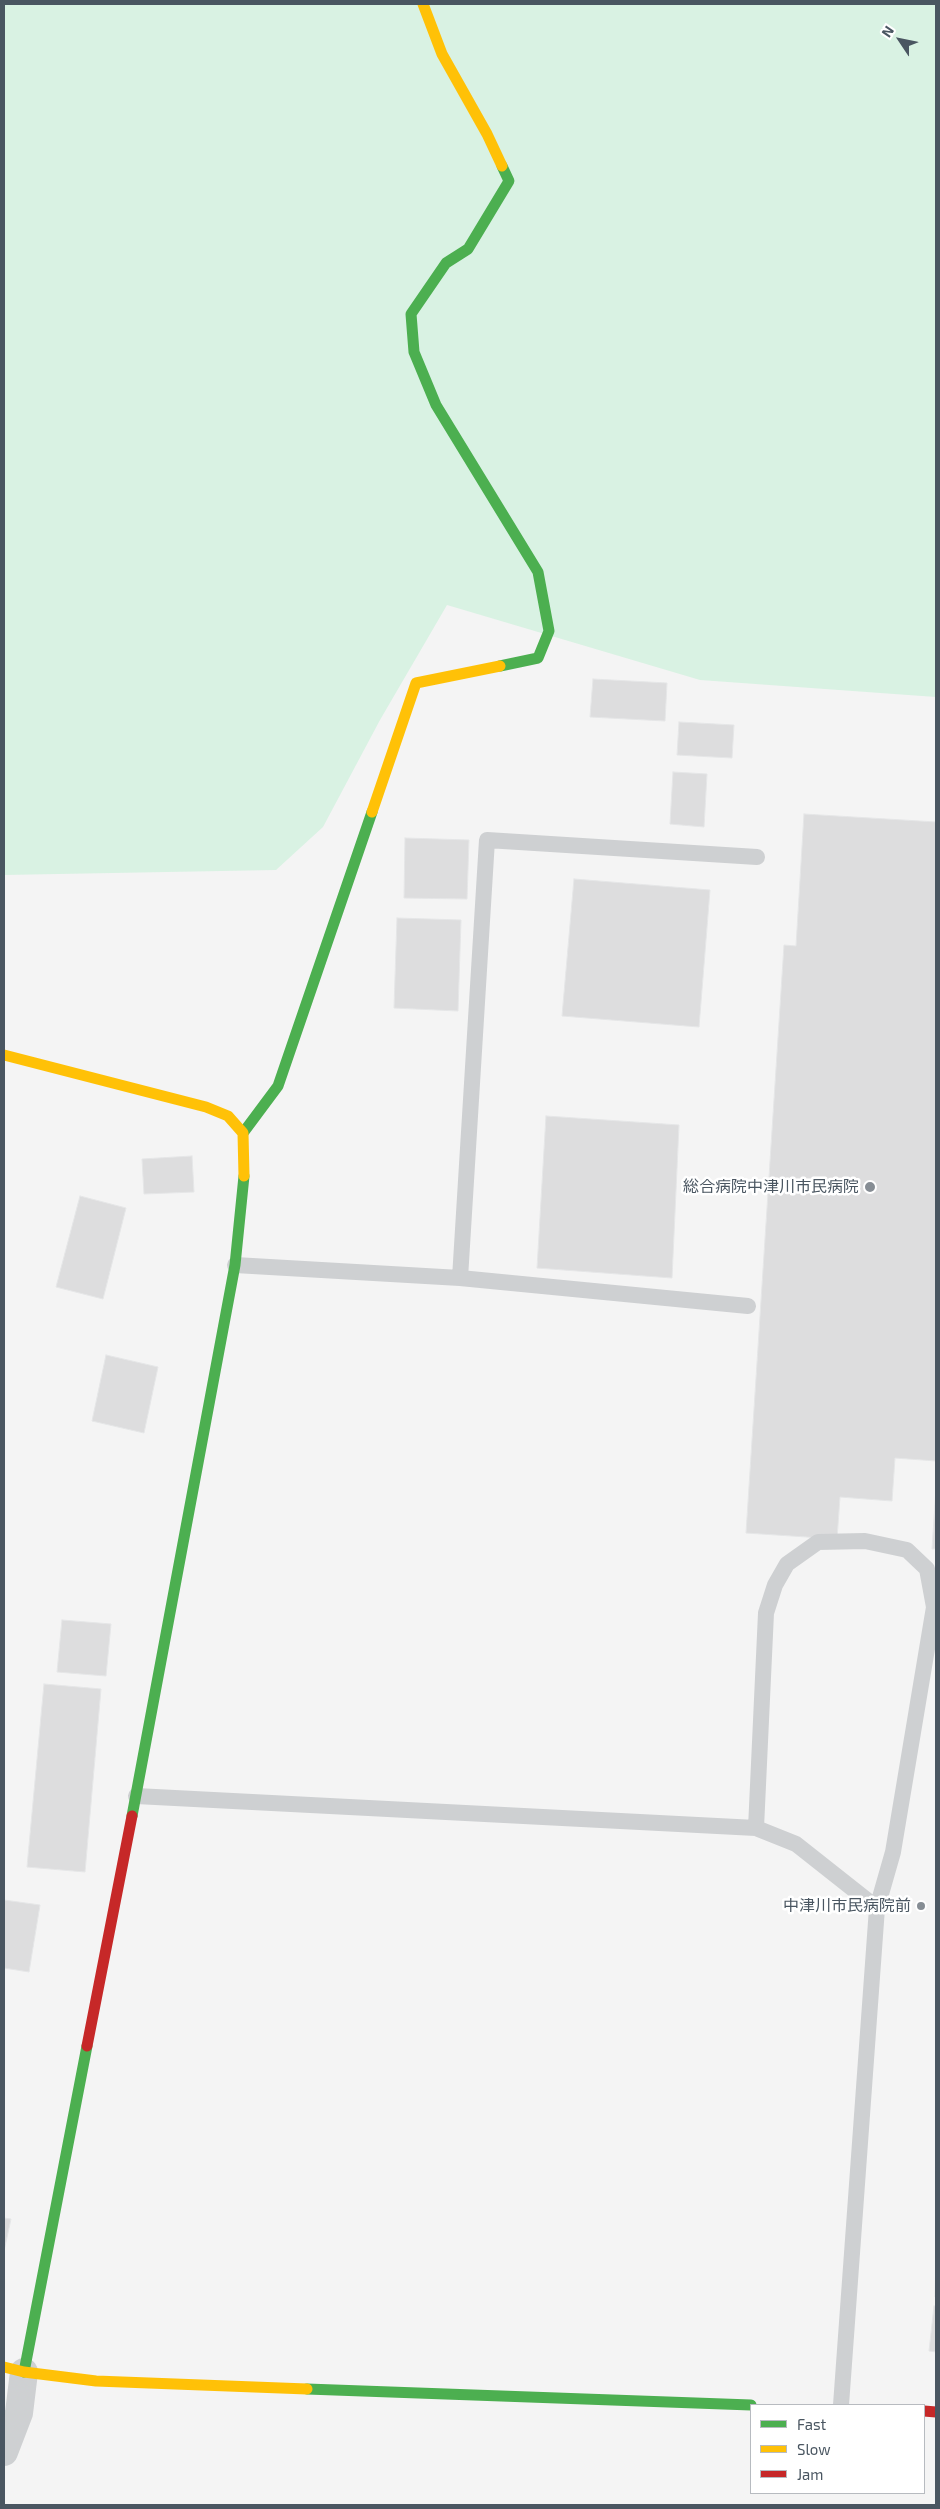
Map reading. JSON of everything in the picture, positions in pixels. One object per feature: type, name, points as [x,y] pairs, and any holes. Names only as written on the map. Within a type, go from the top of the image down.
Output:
[{"type":"street","points":[[243,1133],[278,1086],[416,683],[538,658],[549,632],[538,572],[436,405],[414,352],[412,314],[446,263],[468,249],[509,181],[487,134],[442,54],[423,4]]},
{"type":"street","points":[[4,1055],[206,1107],[228,1116],[243,1133],[245,1164],[235,1265],[136,1796],[14,2370],[19,2413],[4,2452]]},
{"type":"street","points":[[14,2370],[96,2381],[750,2405]]},
{"type":"lane","points":[[460,1278],[487,840],[757,857]]},
{"type":"lane","points":[[235,1265],[460,1278],[748,1306]]},
{"type":"lane","points":[[756,1828],[766,1614],[775,1584],[787,1564],[818,1542],[865,1541],[908,1550],[927,1569],[934,1607],[893,1852],[878,1908],[840,2404]]},
{"type":"lane","points":[[136,1796],[756,1828],[796,1844],[878,1908]]},
{"type":"green space","points":[[4,4],[936,4],[936,697],[700,680],[447,605],[380,720],[323,827],[276,870],[4,875]]},
{"type":"building","points":[[593,679],[667,683],[665,721],[590,717]]},
{"type":"building","points":[[679,722],[734,725],[732,758],[677,755]]},
{"type":"building","points":[[673,772],[707,774],[704,827],[670,824]]},
{"type":"building","points":[[804,814],[936,822],[936,1461],[895,1458],[892,1501],[840,1497],[837,1539],[746,1533],[784,945],[796,946]]},
{"type":"building","points":[[405,838],[469,840],[467,899],[404,898]]},
{"type":"building","points":[[574,879],[710,890],[699,1027],[562,1016]]},
{"type":"building","points":[[397,918],[461,920],[458,1011],[394,1008]]},
{"type":"building","points":[[546,1116],[679,1125],[672,1278],[537,1268]]},
{"type":"building","points":[[192,1156],[194,1192],[144,1194],[142,1159]]},
{"type":"building","points":[[80,1196],[126,1208],[103,1299],[56,1287]]},
{"type":"building","points":[[106,1355],[158,1367],[144,1433],[92,1421]]},
{"type":"building","points":[[936,1488],[936,1549],[932,1549]]},
{"type":"building","points":[[62,1620],[111,1624],[106,1676],[57,1672]]},
{"type":"building","points":[[44,1684],[101,1689],[85,1872],[27,1867]]},
{"type":"building","points":[[4,1900],[40,1905],[29,1972],[4,1968]]},
{"type":"building","points":[[4,2218],[11,2219],[4,2251]]},
{"type":"building","points":[[936,2253],[936,2297],[935,2297]]},
{"type":"building","points":[[934,2306],[936,2306],[936,2352],[929,2351]]},
{"type":"traffic: fast","points":[[500,666],[538,658],[549,631],[538,572],[436,405],[414,352],[411,314],[446,263],[468,249],[509,181],[502,166]]},
{"type":"traffic: fast","points":[[243,1133],[278,1086],[372,812]]},
{"type":"traffic: fast","points":[[132,1816],[235,1265],[244,1176]]},
{"type":"traffic: fast","points":[[24,2372],[87,2046]]},
{"type":"traffic: fast","points":[[307,2389],[750,2405]]},
{"type":"traffic: slow","points":[[423,4],[442,54],[487,134],[502,166]]},
{"type":"traffic: slow","points":[[372,812],[416,683],[500,666]]},
{"type":"traffic: slow","points":[[4,1055],[206,1107],[228,1116],[243,1133],[244,1176]]},
{"type":"traffic: slow","points":[[4,2367],[24,2372],[96,2381],[307,2389]]},
{"type":"traffic: jam","points":[[87,2046],[132,1816]]},
{"type":"traffic: jam","points":[[925,2411],[936,2412]]},
{"type":"place","name":"総合病院中津川市民病院","points":[[870,1187]]},
{"type":"place","name":"中津川市民病院前","points":[[921,1906]]}]
